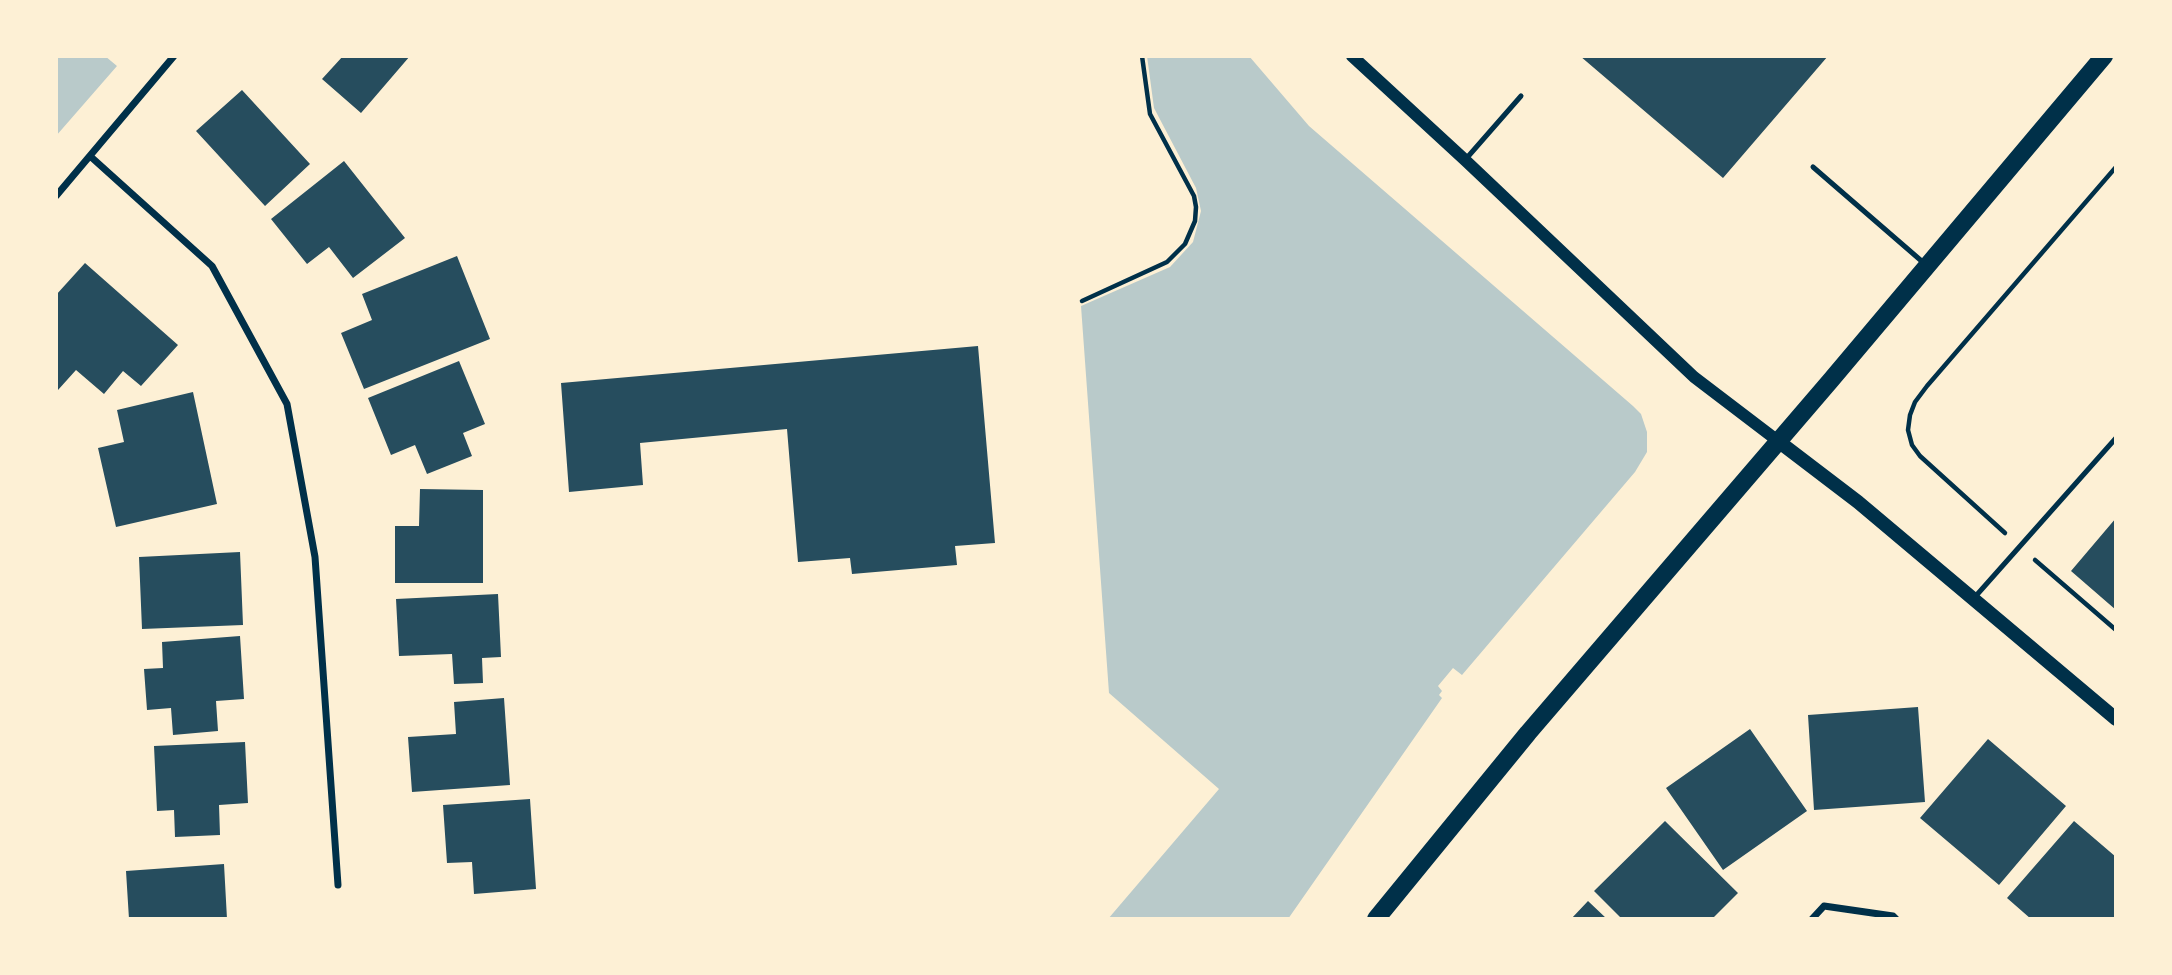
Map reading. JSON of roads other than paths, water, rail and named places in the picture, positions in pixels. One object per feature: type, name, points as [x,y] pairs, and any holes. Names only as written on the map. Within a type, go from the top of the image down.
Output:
[{"type":"main road","points":[[1376,919],[1546,712],[2104,56]]},
{"type":"main road","points":[[1778,441],[1858,502],[2116,719]]},
{"type":"street","points":[[56,196],[174,56]]},
{"type":"street","points":[[1352,56],[1695,377],[1778,441]]},
{"type":"street","points":[[90,156],[212,266],[286,404],[315,558],[338,885]]},
{"type":"street","points":[[1812,919],[1824,906],[1893,916],[1896,919]]},
{"type":"lane","points":[[1465,159],[1521,96]]},
{"type":"lane","points":[[1814,167],[1927,266]]},
{"type":"lane","points":[[1973,599],[2116,438]]}]
